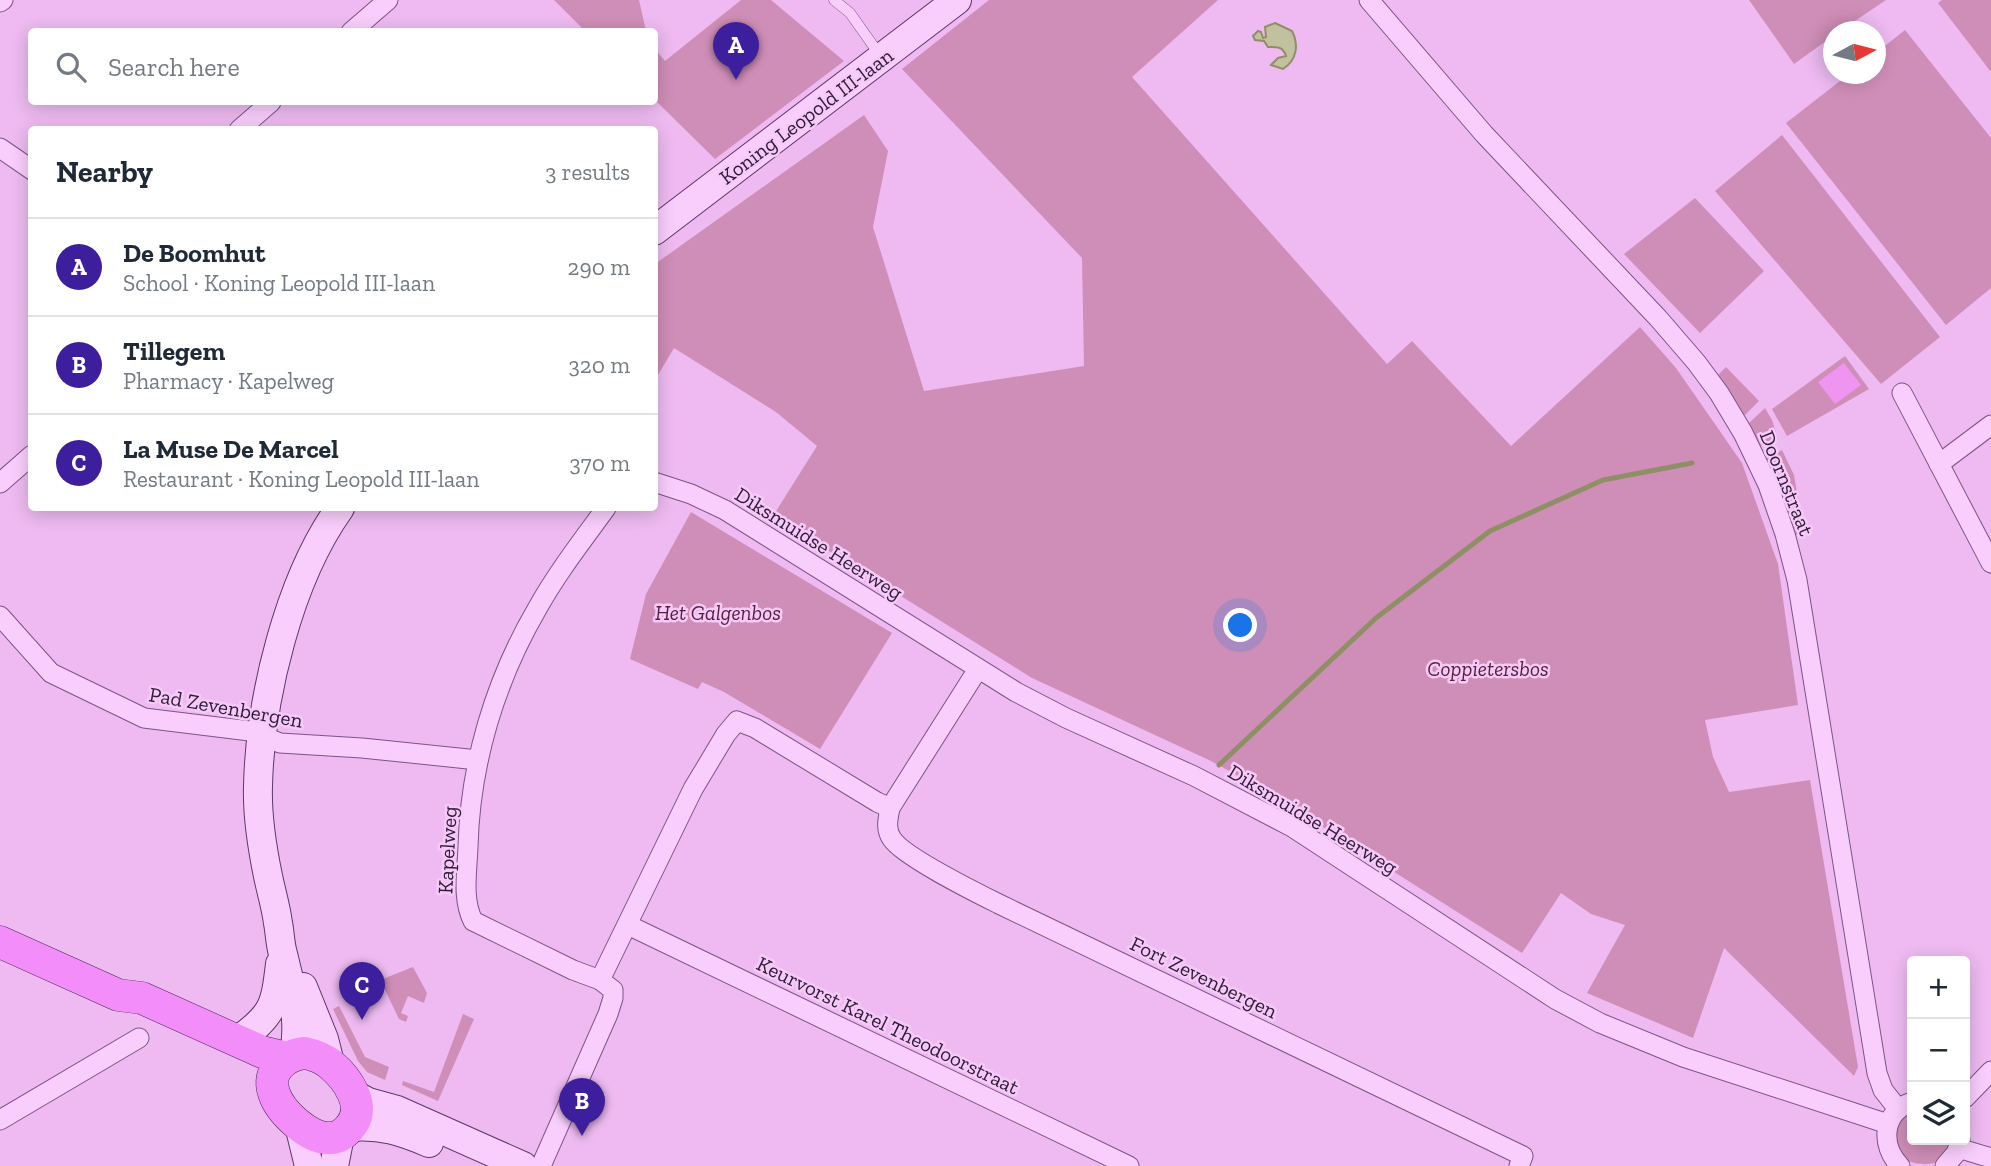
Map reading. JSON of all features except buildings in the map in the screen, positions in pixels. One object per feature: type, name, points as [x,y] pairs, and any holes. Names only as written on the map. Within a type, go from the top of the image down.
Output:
[{"type":"main road","points":[[0,942],[118,995],[142,998],[285,1063]]},
{"type":"main road","points":[[118,995],[136,1012],[265,1071],[305,1053],[330,1063],[355,1095],[355,1119],[342,1143],[309,1134],[281,1105],[273,1092],[285,1063]]},
{"type":"street","points":[[356,28],[388,0]]},
{"type":"street","name":"Koning Leopold III-laan","points":[[658,228],[957,0]]},
{"type":"street","name":"Doornstraat","points":[[1369,0],[1484,134],[1678,339],[1719,393],[1748,443],[1768,485],[1797,580],[1877,1073],[1883,1090],[1899,1112]]},
{"type":"street","points":[[244,126],[268,105]]},
{"type":"street","points":[[0,148],[28,167]]},
{"type":"street","points":[[1902,393],[1991,563]]},
{"type":"street","points":[[1939,464],[1991,425]]},
{"type":"street","points":[[0,482],[28,458]]},
{"type":"street","name":"Diksmuidse Heerweg","points":[[658,483],[691,494],[723,509],[1016,692],[1254,806],[1315,842],[1555,999],[1600,1023],[1683,1057],[1899,1112]]},
{"type":"street","points":[[285,1063],[297,1014],[282,951],[260,831],[258,786],[262,737],[271,678],[287,618],[309,565],[338,511]]},
{"type":"street","name":"Kapelweg","points":[[600,980],[573,970],[472,921],[466,898],[467,858],[478,760],[501,683],[536,609],[604,511]]},
{"type":"street","name":"Pad Zevenbergen","points":[[0,616],[51,673],[144,718],[250,731],[280,743],[478,760]]},
{"type":"street","points":[[541,1166],[612,1004],[613,990],[600,980],[693,789],[726,734],[737,721],[755,728],[890,808],[978,669]]},
{"type":"street","name":"Fort Zevenbergen","points":[[890,808],[887,827],[893,841],[957,883],[1523,1156],[1519,1166]]},
{"type":"street","points":[[278,923],[324,1040],[330,1063]]},
{"type":"street","name":"Keurvorst Karel Theodoorstraat","points":[[628,925],[1129,1166]]},
{"type":"street","points":[[237,1041],[268,1015],[276,998],[282,951]]},
{"type":"street","points":[[0,1120],[139,1038]]},
{"type":"street","points":[[1970,1093],[1991,1071]]},
{"type":"street","points":[[355,1095],[397,1110],[523,1166]]},
{"type":"street","points":[[1899,1112],[1886,1135],[1887,1147],[1899,1166]]},
{"type":"street","points":[[299,1125],[309,1166]]},
{"type":"street","points":[[342,1143],[375,1126],[405,1133],[481,1166]]},
{"type":"street","points":[[1955,1156],[1991,1158]]},
{"type":"lane","points":[[834,0],[850,13],[882,58]]},
{"type":"green space","points":[[554,0],[639,0],[645,28],[582,28]]},
{"type":"green space","points":[[741,0],[771,0],[844,61],[715,159],[658,103],[658,53],[665,61]]},
{"type":"green space","name":"Coppietersbos","points":[[989,0],[1218,0],[1132,77],[1387,364],[1412,341],[1511,446],[1640,327],[1676,368],[1742,463],[1778,564],[1798,705],[1705,720],[1713,757],[1729,792],[1810,780],[1858,1067],[1854,1076],[1724,948],[1693,1038],[1587,993],[1625,925],[1591,914],[1561,893],[1522,953],[1271,794],[1211,761],[1032,678],[773,516],[817,446],[776,412],[674,348],[658,375],[658,262],[864,115],[888,151],[873,227],[924,391],[1084,366],[1082,258],[902,69]]},
{"type":"green space","points":[[1749,0],[1886,0],[1855,21],[1823,21],[1823,43],[1794,64]]},
{"type":"green space","points":[[1942,0],[1991,0],[1991,72],[1938,3]]},
{"type":"green space","points":[[1905,30],[1991,138],[1991,288],[1946,325],[1786,123],[1836,84],[1886,84],[1886,45]]},
{"type":"green space","points":[[1782,135],[1940,337],[1881,384],[1715,191]]},
{"type":"green space","points":[[1695,198],[1764,271],[1700,333],[1624,254]]},
{"type":"green space","points":[[1845,356],[1869,389],[1787,436],[1772,409]]},
{"type":"green space","points":[[1726,367],[1759,401],[1744,416],[1718,375]]},
{"type":"green space","points":[[1765,408],[1778,439],[1760,446],[1748,424]]},
{"type":"green space","points":[[1782,450],[1794,475],[1804,533],[1795,535],[1766,459]]},
{"type":"green space","name":"Het Galgenbos","points":[[691,512],[892,633],[820,749],[724,692],[702,682],[698,689],[630,659],[646,594]]},
{"type":"green space","points":[[413,967],[427,993],[424,1003],[408,996],[401,1013],[408,1016],[406,1022],[399,1019],[384,988],[349,1004],[345,994]]},
{"type":"green space","points":[[339,1006],[365,1057],[389,1067],[385,1080],[367,1072],[358,1061],[333,1009]]},
{"type":"green space","points":[[463,1014],[474,1019],[438,1101],[402,1085],[403,1081],[434,1092]]},
{"type":"green space","points":[[1907,1112],[1907,1145],[1951,1145],[1942,1161],[1919,1164],[1908,1161],[1898,1155],[1894,1125]]},
{"type":"sand","points":[[1844,363],[1861,385],[1835,404],[1818,382]]},
{"type":"shaded area","points":[[1275,23],[1292,31],[1296,42],[1294,57],[1283,69],[1271,65],[1278,58],[1286,56],[1283,50],[1268,47],[1264,41],[1255,40],[1253,36],[1258,31],[1263,38],[1266,37],[1265,27]]},
{"type":"waterway","points":[[1219,765],[1376,618],[1490,531],[1603,480],[1692,463]]},
{"type":"place","name":"De Boomhut","points":[[736,80]]},
{"type":"place","name":"La Muse De Marcel","points":[[362,1020]]},
{"type":"place","name":"Tillegem","points":[[582,1136]]}]
